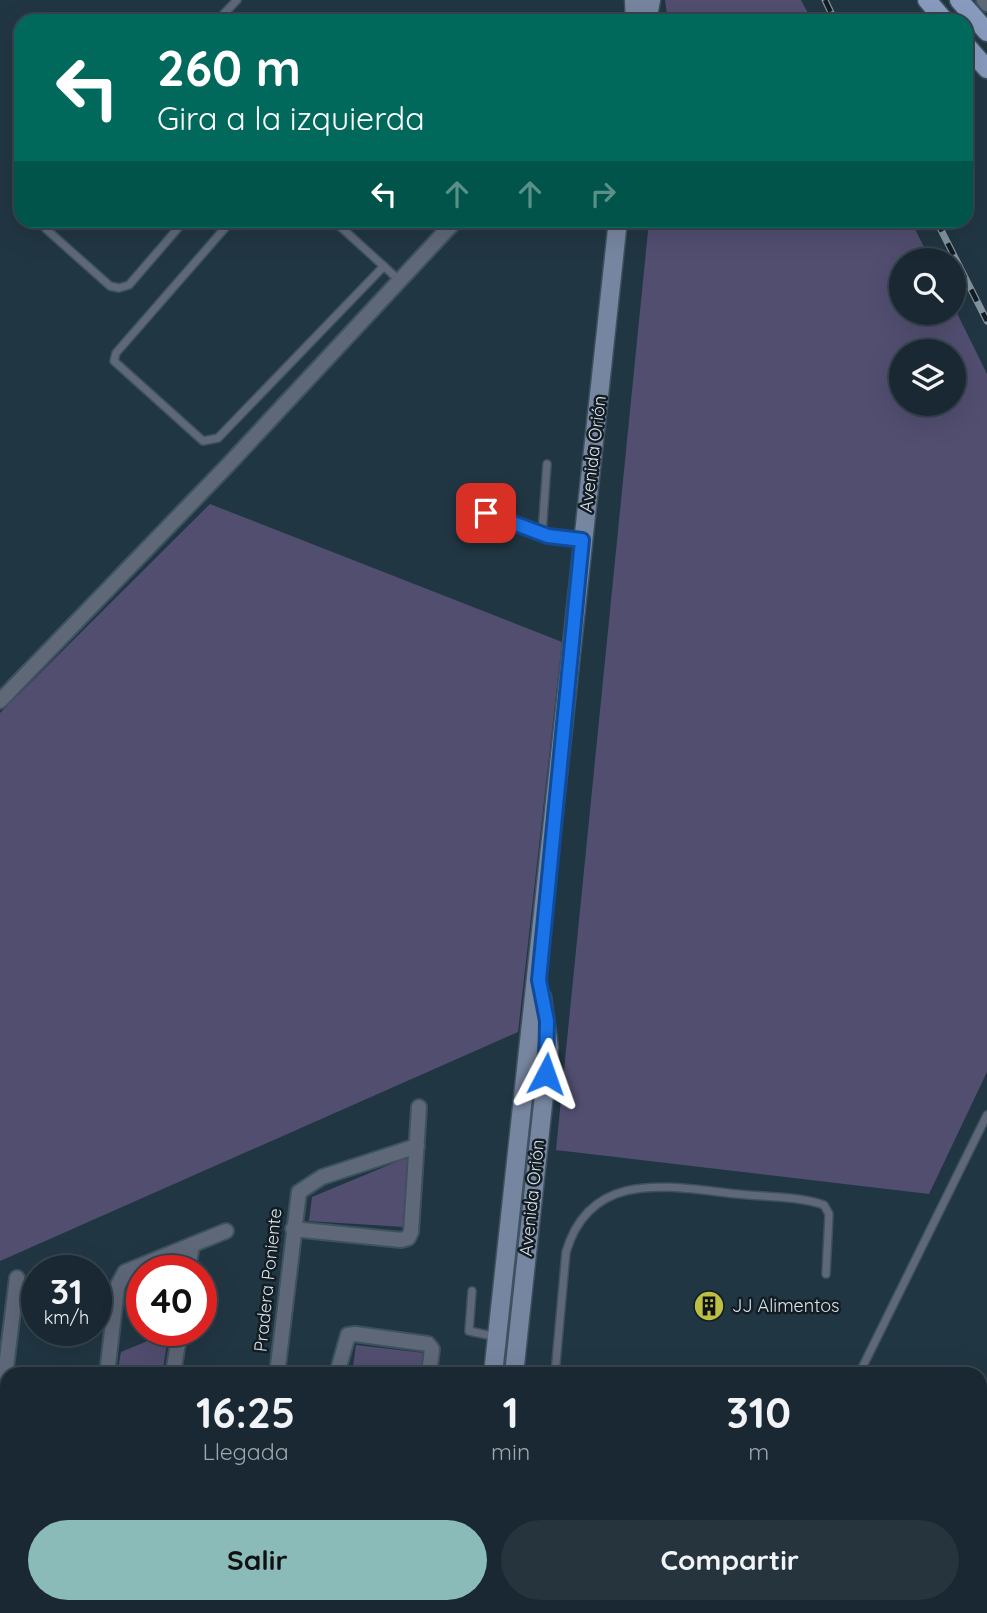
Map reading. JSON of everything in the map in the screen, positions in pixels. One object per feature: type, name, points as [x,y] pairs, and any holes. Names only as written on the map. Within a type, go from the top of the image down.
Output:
[{"type":"main road","points":[[927,0],[939,14]]},
{"type":"main road","points":[[960,0],[972,14]]},
{"type":"main road","points":[[973,15],[987,32]]},
{"type":"main road","points":[[973,53],[987,69]]},
{"type":"street","points":[[0,701],[228,465],[448,228]]},
{"type":"street","name":"Avenida Orión","points":[[494,1367],[539,980],[582,540],[617,228]]},
{"type":"street","name":"Avenida Orión","points":[[515,1367],[549,1048],[539,980]]},
{"type":"street","points":[[293,1229],[401,1240],[408,1238],[411,1232],[419,1107]]},
{"type":"street","name":"Pradera Poniente","points":[[278,1367],[299,1192],[322,1177],[417,1146]]},
{"type":"street","points":[[108,1367],[117,1287],[121,1277],[129,1268],[226,1231]]},
{"type":"street","points":[[190,1255],[192,1245]]},
{"type":"street","points":[[3,1367],[6,1321],[17,1278]]},
{"type":"street","points":[[338,1367],[344,1340],[348,1335],[355,1334],[428,1344],[432,1349],[430,1367]]},
{"type":"street","points":[[174,1367],[177,1346]]},
{"type":"lane","points":[[224,14],[237,0]]},
{"type":"lane","points":[[46,228],[110,286],[119,288],[129,285],[178,228]]},
{"type":"lane","points":[[225,228],[116,353],[114,361],[203,441],[218,438],[384,266]]},
{"type":"lane","points":[[342,228],[399,279]]},
{"type":"lane","points":[[542,533],[547,464]]},
{"type":"lane","points":[[486,513],[542,533],[582,540]]},
{"type":"lane","points":[[862,1367],[987,1115]]},
{"type":"lane","points":[[556,1367],[566,1252],[571,1234],[588,1209],[610,1195],[634,1188],[681,1188],[824,1205],[830,1213],[825,1274]]},
{"type":"lane","points":[[472,1291],[469,1331],[497,1337]]},
{"type":"shaded area","points":[[665,0],[801,0],[808,14],[667,14]]},
{"type":"shaded area","points":[[648,228],[914,228],[924,248],[889,248],[889,325],[963,325],[987,374],[987,1072],[929,1194],[556,1150]]},
{"type":"shaded area","points":[[210,504],[562,642],[518,1032],[0,1261],[0,713]]},
{"type":"shaded area","points":[[536,1038],[542,1043],[511,1334],[506,1367],[497,1367]]},
{"type":"shaded area","points":[[408,1157],[404,1227],[309,1221],[312,1197]]},
{"type":"shaded area","points":[[356,1345],[425,1353],[424,1367],[353,1367]]},
{"type":"shaded area","points":[[135,1346],[167,1346],[163,1367],[118,1367],[121,1352]]},
{"type":"railway","points":[[825,0],[832,14]]},
{"type":"railway","points":[[940,228],[987,321]]},
{"type":"place","name":"JJ Alimentos","points":[[709,1306]]},
{"type":"route","points":[[486,513],[548,536],[582,540],[539,980],[547,1021],[549,1048],[546,1074]]}]
